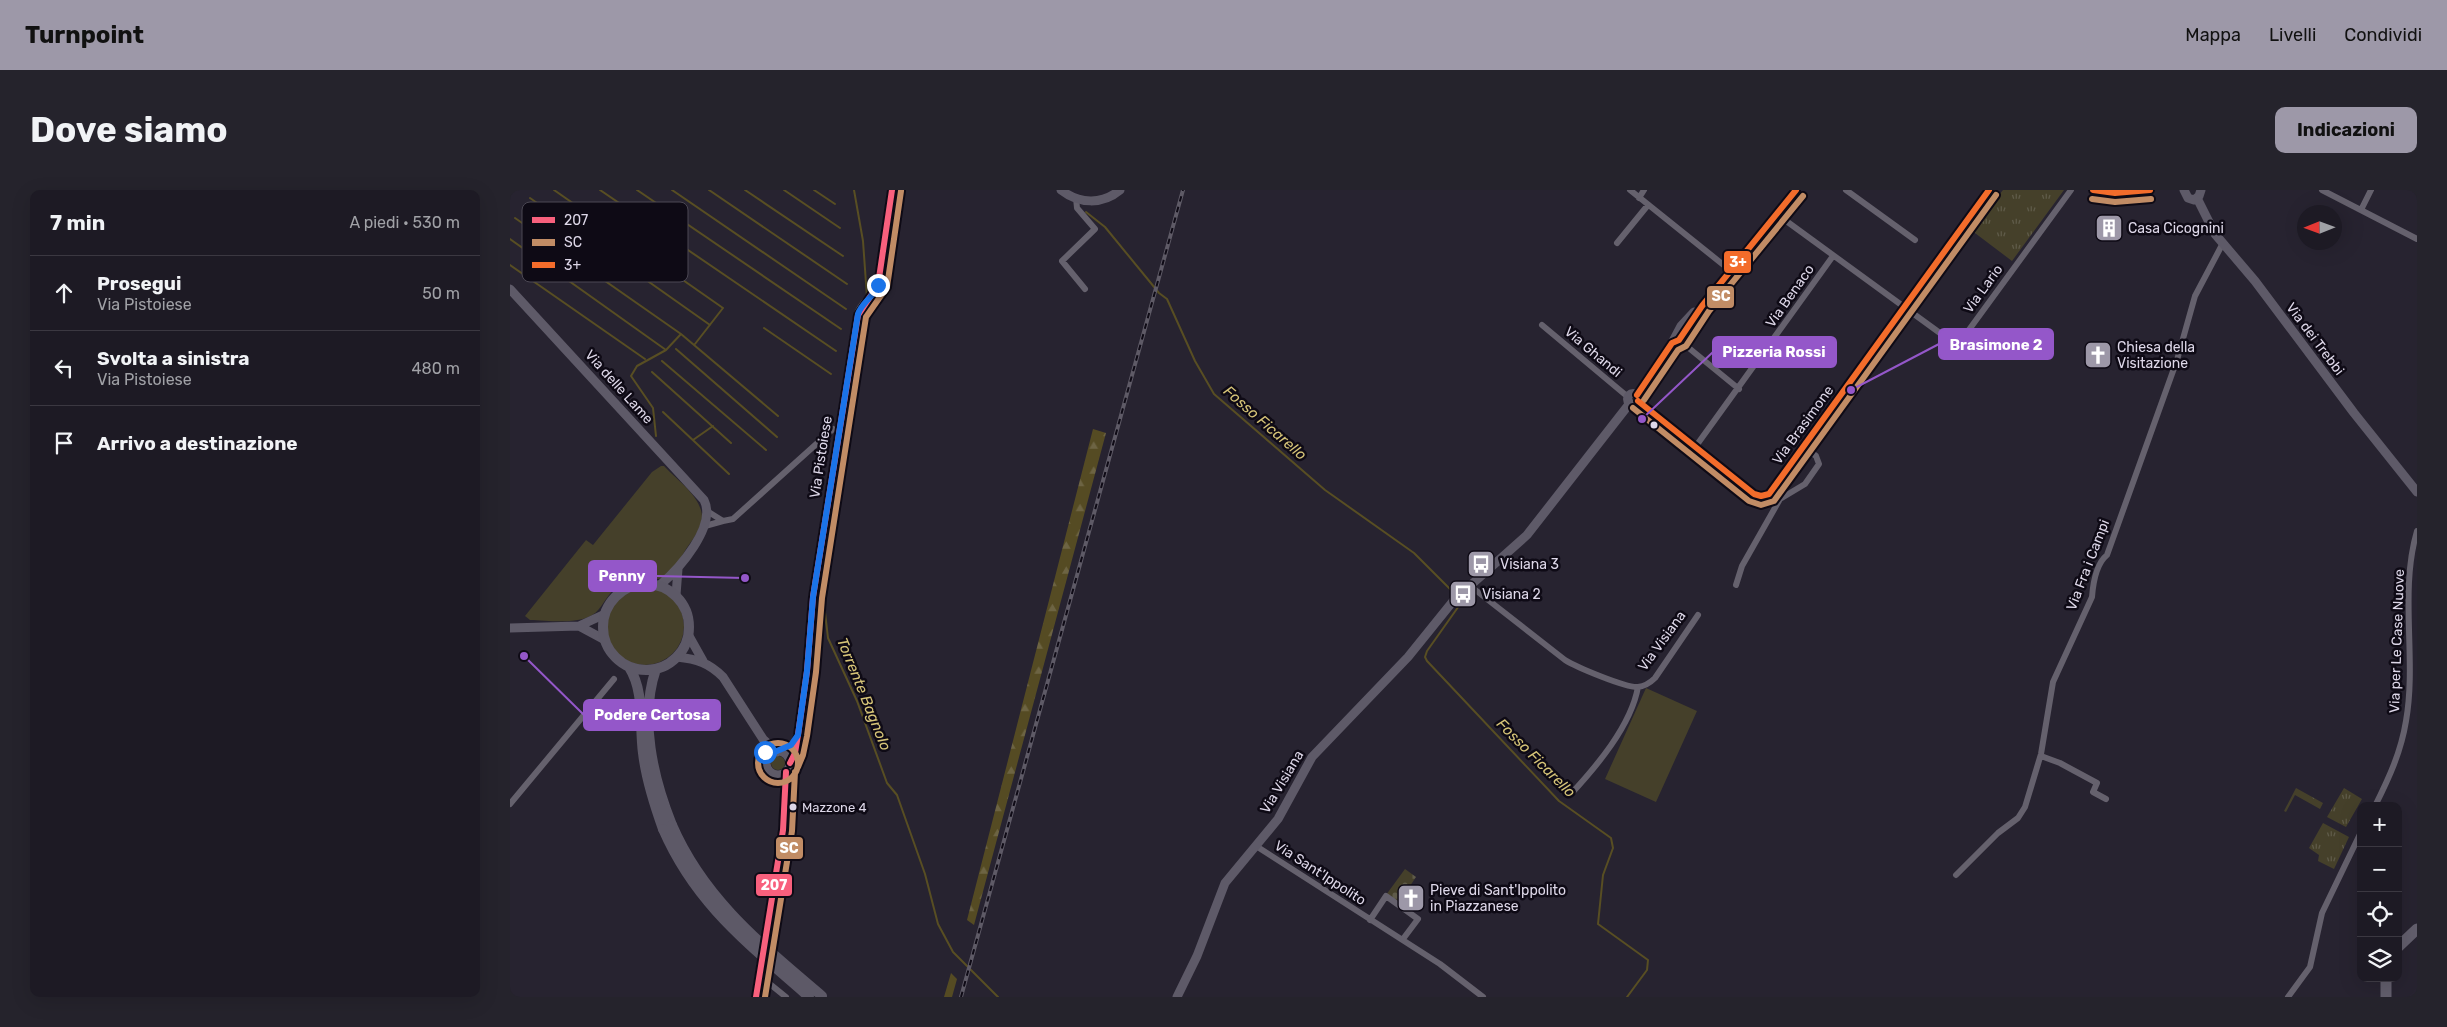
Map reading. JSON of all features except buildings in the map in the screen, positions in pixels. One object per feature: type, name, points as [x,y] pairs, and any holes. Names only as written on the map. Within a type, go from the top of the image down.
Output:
[{"type":"highway","points":[[2402,943],[2417,929]]},
{"type":"highway","points":[[2402,945],[2417,940]]},
{"type":"highway","points":[[2386,982],[2386,997]]},
{"type":"main road","points":[[642,584],[660,586],[676,595],[684,605],[689,617],[689,636],[677,657],[668,665],[645,670],[629,667],[614,656],[605,640],[603,627],[605,614],[610,603],[624,590],[642,584]]},
{"type":"main road","points":[[629,667],[639,686],[644,762],[654,802],[688,876],[717,914],[809,997]]},
{"type":"main road","points":[[656,669],[649,694],[650,742],[667,827],[720,904],[766,948],[823,996]]},
{"type":"street","name":"Via Pistoiese","points":[[756,997],[784,830],[786,772],[795,752],[798,735],[807,671],[813,597],[858,314],[876,291],[892,190]]},
{"type":"street","points":[[1061,190],[1076,198],[1094,201],[1105,199],[1120,190]]},
{"type":"street","points":[[1630,190],[1731,271]]},
{"type":"street","points":[[1639,198],[1644,190]]},
{"type":"street","name":"Via Visiana","points":[[1177,997],[1197,956],[1225,883],[1278,819],[1312,757],[1408,657],[1454,600],[1527,535],[1633,399],[1702,306],[1778,215],[1796,190]]},
{"type":"street","points":[[1846,190],[1915,240]]},
{"type":"street","name":"Via Brasimone","points":[[1633,399],[1696,446],[1751,492],[1761,496],[1771,491],[1990,190]]},
{"type":"street","name":"Via Lario","points":[[1778,215],[1949,342],[1955,344],[1960,342],[2071,190]]},
{"type":"street","points":[[2092,190],[2115,193],[2150,190]]},
{"type":"street","points":[[2184,190],[2188,198],[2199,194]]},
{"type":"street","points":[[2322,190],[2417,239]]},
{"type":"street","points":[[2361,210],[2371,190]]},
{"type":"street","name":"Via dei Trebbi","points":[[2199,194],[2215,234],[2255,282],[2348,406],[2417,492]]},
{"type":"street","points":[[1076,198],[1077,208],[1095,229],[1062,261],[1085,289]]},
{"type":"street","points":[[1617,243],[1648,205]]},
{"type":"street","name":"Via Fra i Campi","points":[[1956,875],[1998,833],[2018,818],[2025,808],[2041,756],[2053,682],[2092,597],[2092,587],[2102,559],[2107,555],[2177,360],[2195,296],[2223,243]]},
{"type":"street","name":"Via Benaco","points":[[1696,446],[1739,389],[1833,256]]},
{"type":"street","name":"Via delle Lame","points":[[510,289],[706,508],[723,520]]},
{"type":"street","name":"Via Ghandi","points":[[1542,325],[1633,399]]},
{"type":"street","points":[[1675,342],[1739,389]]},
{"type":"street","points":[[705,526],[733,518],[833,429]]},
{"type":"street","points":[[1736,585],[1742,566],[1780,499],[1804,484],[1819,464],[1816,456],[1803,446]]},
{"type":"street","points":[[660,586],[678,569],[705,526],[706,508]]},
{"type":"street","name":"Via per Le Case Nuove","points":[[2377,802],[2394,769],[2407,720],[2410,580],[2417,531]]},
{"type":"street","points":[[676,595],[678,569]]},
{"type":"street","name":"Via Visiana","points":[[1469,585],[1565,660],[1577,667],[1638,687],[1648,684],[1655,678],[1698,615]]},
{"type":"street","points":[[510,628],[579,626],[605,614]]},
{"type":"street","points":[[579,626],[605,640]]},
{"type":"street","points":[[689,636],[703,661],[723,676],[763,739],[778,752],[786,754],[790,763]]},
{"type":"street","points":[[677,657],[703,661]]},
{"type":"street","points":[[510,804],[614,679]]},
{"type":"street","points":[[1570,795],[1604,757],[1634,703],[1638,687]]},
{"type":"street","points":[[767,760],[770,754],[791,745],[798,735]]},
{"type":"street","points":[[763,739],[768,770],[776,775],[785,790]]},
{"type":"street","points":[[2041,756],[2097,783],[2093,792],[2106,799]]},
{"type":"street","points":[[776,775],[786,772]]},
{"type":"street","points":[[2288,997],[2310,967],[2322,913],[2357,840]]},
{"type":"street","name":"Via Sant'Ippolito","points":[[1256,846],[1402,940]]},
{"type":"street","points":[[1370,920],[1386,896],[1418,919],[1402,940],[1471,986],[1483,997]]},
{"type":"street","points":[[760,976],[786,997]]},
{"type":"green space","points":[[2003,190],[2064,190],[2012,261],[1971,230]]},
{"type":"green space","points":[[1093,429],[1106,433],[974,925],[967,920]]},
{"type":"green space","points":[[664,466],[691,493],[701,509],[702,517],[697,532],[673,569],[662,578],[638,579],[621,584],[593,615],[585,618],[556,621],[530,620],[525,616],[586,540],[593,545],[652,472]]},
{"type":"green space","points":[[645,587],[660,590],[677,604],[681,611],[684,626],[681,641],[667,658],[660,662],[645,665],[630,662],[613,648],[609,641],[606,626],[609,611],[623,594],[630,590]]},
{"type":"green space","points":[[1646,688],[1697,711],[1656,802],[1605,779]]},
{"type":"green space","points":[[778,756],[783,758],[785,763],[783,768],[778,770],[773,768],[771,763],[773,758]]},
{"type":"green space","points":[[2296,788],[2323,803],[2320,809],[2295,795],[2286,812],[2284,811]]},
{"type":"green space","points":[[2344,788],[2362,799],[2360,802],[2357,802],[2357,808],[2346,827],[2327,817]]},
{"type":"green space","points":[[2323,823],[2349,837],[2334,869],[2318,861],[2319,855],[2309,848]]},
{"type":"green space","points":[[1405,869],[1416,877],[1398,904],[1386,895]]},
{"type":"green space","points":[[951,973],[957,979],[952,997],[944,997]]},
{"type":"waterway","points":[[554,190],[571,202]]},
{"type":"waterway","points":[[600,190],[618,202]]},
{"type":"waterway","points":[[637,190],[655,202]]},
{"type":"waterway","points":[[672,190],[846,309]]},
{"type":"waterway","points":[[709,190],[847,284]]},
{"type":"waterway","points":[[745,190],[843,256]]},
{"type":"waterway","points":[[784,190],[840,228]]},
{"type":"waterway","points":[[814,190],[835,204]]},
{"type":"waterway","name":"Torrente Bagnolo","points":[[854,190],[863,241],[867,297]]},
{"type":"waterway","points":[[530,198],[536,202]]},
{"type":"waterway","name":"Fosso Ficarello","points":[[1086,212],[1105,227],[1159,293],[1167,299],[1195,361],[1214,394],[1325,490],[1414,553],[1452,591]]},
{"type":"waterway","points":[[515,218],[522,223]]},
{"type":"waterway","points":[[688,225],[841,329]]},
{"type":"waterway","points":[[510,239],[522,248]]},
{"type":"waterway","points":[[688,250],[836,351]]},
{"type":"waterway","points":[[510,265],[522,273]]},
{"type":"waterway","points":[[534,282],[645,359]]},
{"type":"waterway","points":[[570,282],[666,350]]},
{"type":"waterway","points":[[607,282],[681,334],[778,416]]},
{"type":"waterway","points":[[649,282],[710,325]]},
{"type":"waterway","points":[[686,282],[723,308],[695,344]]},
{"type":"waterway","name":"Torrente Bagnolo","points":[[867,306],[823,595],[828,638],[857,701],[887,783],[897,795],[925,874],[938,924],[953,952],[998,997]]},
{"type":"waterway","points":[[764,328],[831,374]]},
{"type":"waterway","points":[[656,436],[653,408],[631,376],[637,366],[666,350],[681,334]]},
{"type":"waterway","points":[[676,349],[777,437]]},
{"type":"waterway","points":[[662,361],[766,450]]},
{"type":"waterway","points":[[652,372],[731,443]]},
{"type":"waterway","points":[[663,412],[729,474]]},
{"type":"waterway","points":[[693,440],[713,426]]},
{"type":"waterway","name":"Fosso Ficarello","points":[[1461,603],[1427,651],[1425,657],[1559,801],[1611,838],[1613,848],[1603,875],[1598,924],[1648,960],[1647,970],[1627,997]]},
{"type":"railway","points":[[961,997],[1183,190]]},
{"type":"transit line","name":"207","points":[[790,763],[795,753],[798,735],[807,671],[813,597],[858,315],[878,285],[892,190]]},
{"type":"transit line","name":"3+","points":[[1637,395],[1672,343],[1679,340],[1702,306],[1796,190]]},
{"type":"transit line","name":"3+","points":[[1638,401],[1754,494],[1761,496],[1769,494],[1989,190]]},
{"type":"transit line","name":"3+","points":[[2093,190],[2115,193],[2150,190]]},
{"type":"transit line","name":"SC","points":[[798,767],[807,736],[816,672],[822,598],[866,317],[887,287],[901,191]]},
{"type":"transit line","name":"SC","points":[[1633,408],[1749,501],[1761,505],[1774,501],[1996,195]]},
{"type":"transit line","name":"SC","points":[[1644,400],[1678,350],[1686,346],[1709,311],[1803,196]]},
{"type":"transit line","name":"SC","points":[[2092,199],[2115,202],[2151,199]]},
{"type":"transit line","name":"SC","points":[[782,743],[789,746],[795,752],[798,763],[797,771],[789,780],[782,783],[774,783],[767,780],[759,771],[758,759],[761,752],[770,744],[782,743]]},
{"type":"transit line","name":"207","points":[[756,997],[783,830],[786,772]]},
{"type":"transit line","name":"SC","points":[[765,997],[792,831],[795,772]]},
{"type":"place","name":"Casa Cicognini","points":[[2109,228]]},
{"type":"place","name":"Chiesa della Visitazione","points":[[2098,355]]},
{"type":"place","name":"Brasimone 2","points":[[1851,390]]},
{"type":"place","name":"Pizzeria Rossi","points":[[1642,419]]},
{"type":"place","name":"Visiana 3","points":[[1481,564]]},
{"type":"place","name":"Penny","points":[[745,578]]},
{"type":"place","name":"Visiana 2","points":[[1463,594]]},
{"type":"place","name":"Podere Certosa","points":[[524,656]]},
{"type":"place","name":"Mazzone 4","points":[[793,807]]},
{"type":"place","name":"Pieve di Sant'Ippolito in Piazzanese","points":[[1411,898]]},
{"type":"route","points":[[765,752],[767,760],[773,752],[780,752],[791,745],[798,735],[812,626],[813,597],[858,314],[860,308],[876,291],[878,285]]}]
